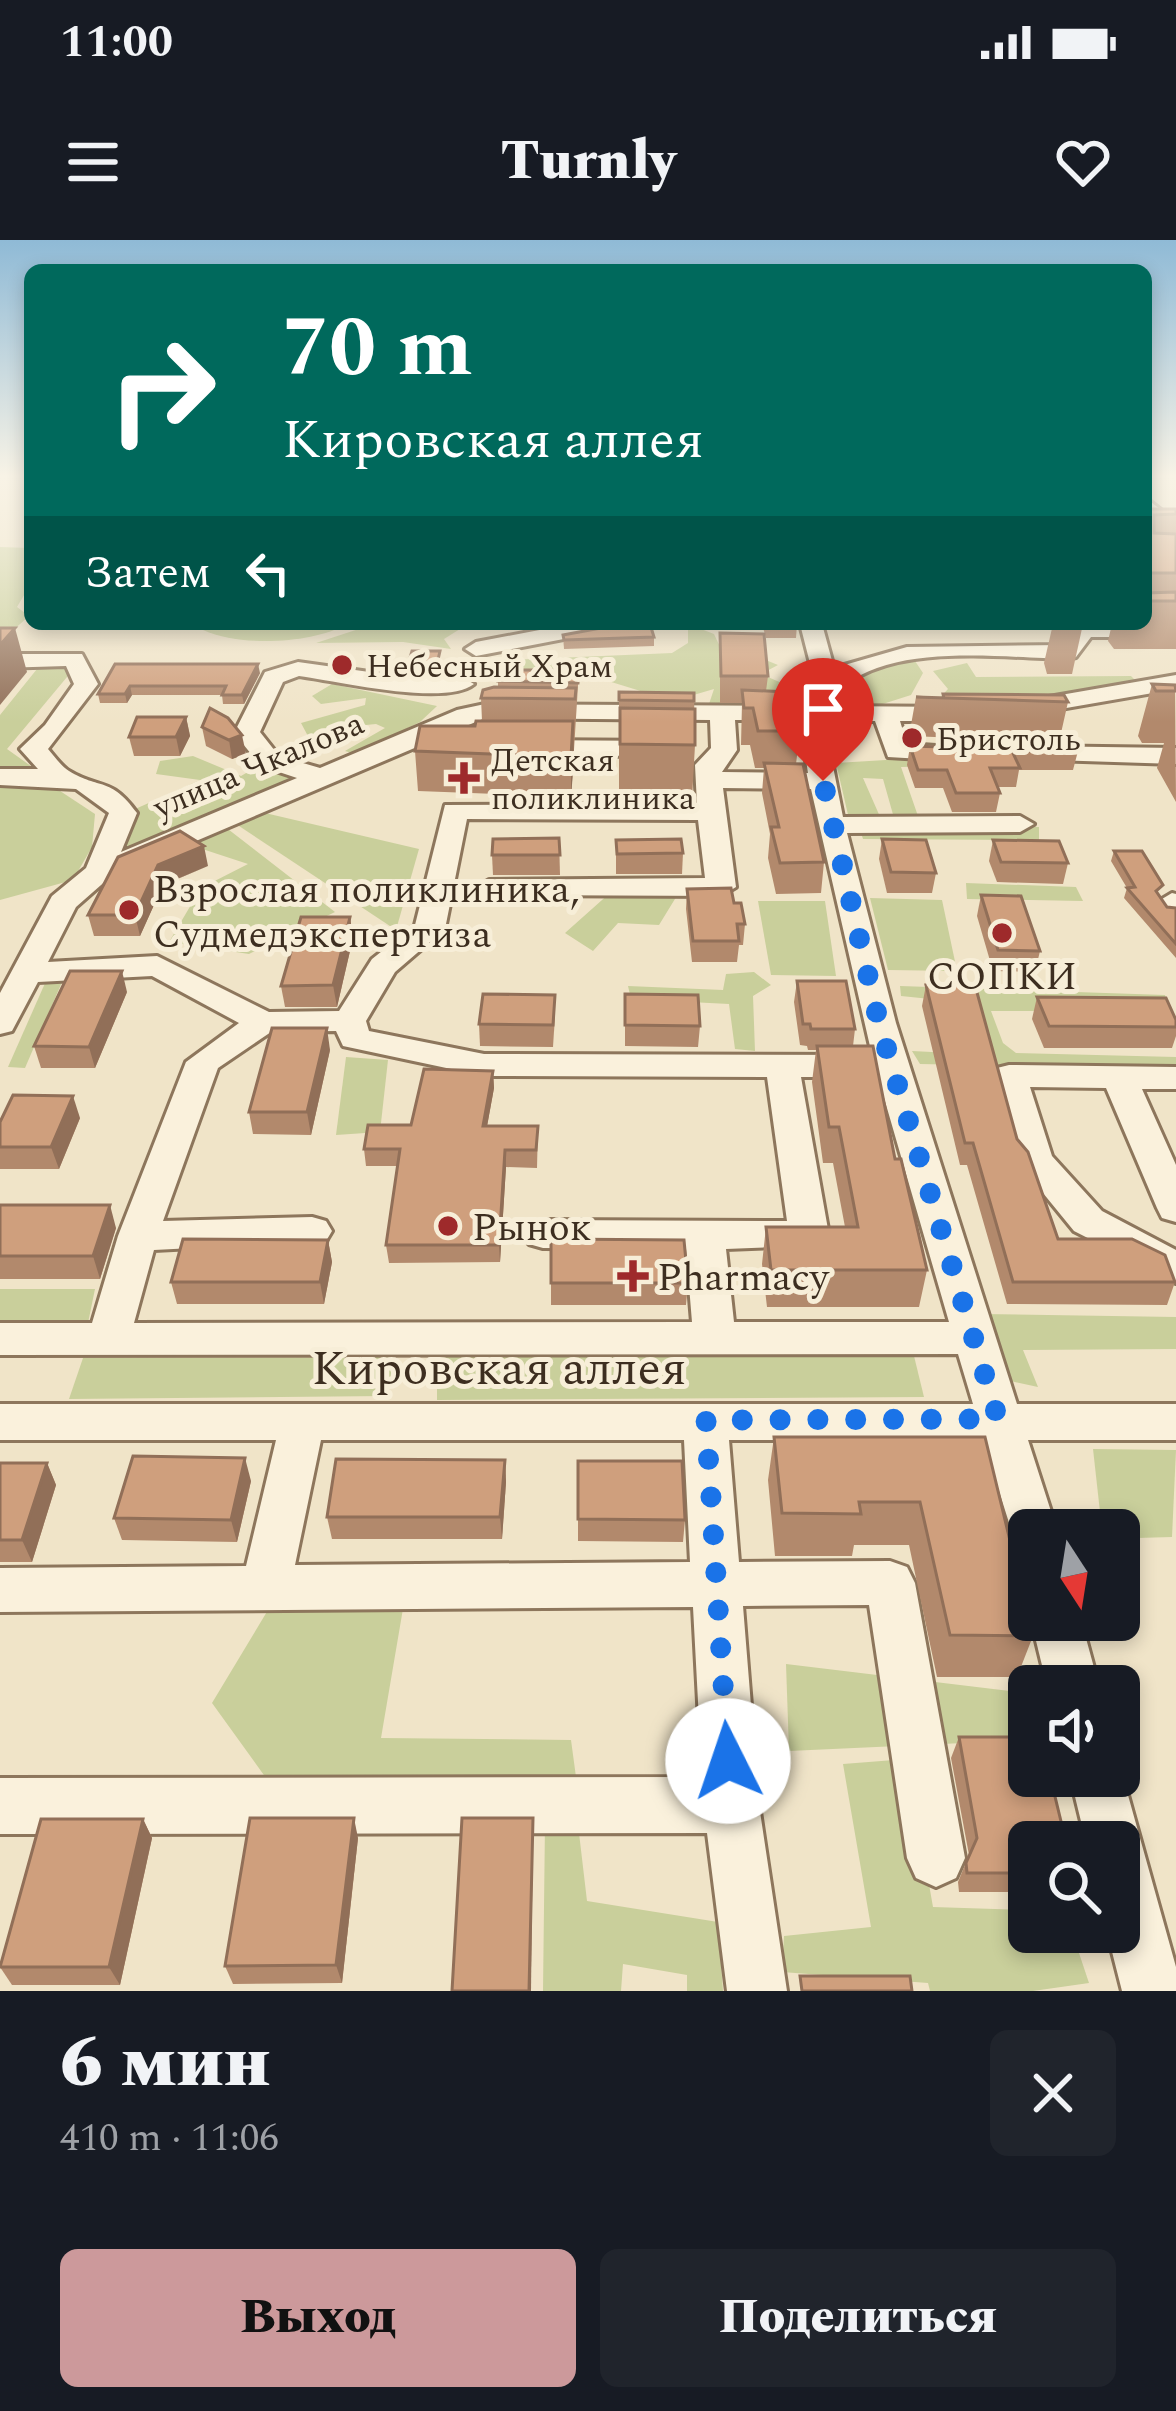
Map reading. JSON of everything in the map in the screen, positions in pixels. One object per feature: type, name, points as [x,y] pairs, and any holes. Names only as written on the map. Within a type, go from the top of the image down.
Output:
[{"type":"street","points":[[482,630],[461,684],[459,710],[475,713],[886,717],[1152,697],[1176,682]]},
{"type":"street","points":[[476,649],[574,630]]},
{"type":"street","points":[[813,630],[827,683]]},
{"type":"street","points":[[1026,1509],[892,1066],[831,825],[811,715],[827,683],[844,667],[879,658],[1068,652],[1080,630]]},
{"type":"street","points":[[0,661],[74,659],[86,684],[54,730],[33,749],[62,778]]},
{"type":"street","points":[[320,776],[270,761],[247,733],[274,676],[298,669],[412,685],[461,684]]},
{"type":"street","name":"улица Чкалова","points":[[0,1024],[63,902],[99,872],[475,713]]},
{"type":"street","points":[[722,715],[724,750]]},
{"type":"street","points":[[886,717],[897,752],[1176,756]]},
{"type":"street","points":[[488,747],[724,750]]},
{"type":"street","points":[[489,889],[721,887],[708,765],[724,750]]},
{"type":"street","points":[[0,777],[62,778],[103,790],[115,799],[123,814],[99,872]]},
{"type":"street","points":[[349,1022],[383,966],[430,929],[455,811],[710,796],[823,781]]},
{"type":"street","points":[[831,825],[1020,824]]},
{"type":"street","points":[[26,973],[157,966],[263,1022],[349,1022]]},
{"type":"street","points":[[108,1339],[139,1236],[202,1062],[263,1022]]},
{"type":"street","points":[[349,1022],[355,1039],[484,1065],[892,1066]]},
{"type":"street","points":[[543,1234],[809,1235],[782,1064]]},
{"type":"street","points":[[1176,1078],[1010,1076],[1035,1160],[1088,1221],[1176,1268]]},
{"type":"street","points":[[1119,1077],[1176,1208]]},
{"type":"street","points":[[139,1236],[312,1231]]},
{"type":"street","points":[[705,1236],[715,1341]]},
{"type":"street","name":"Кировская аллея","points":[[0,1339],[973,1338]]},
{"type":"street","points":[[706,1420],[730,1805],[757,1991]]},
{"type":"street","points":[[266,1586],[303,1421]]},
{"type":"street","name":"Кировская аллея","points":[[0,1422],[1176,1422]]},
{"type":"street","points":[[0,1589],[890,1583],[936,1858]]},
{"type":"street","points":[[3,1817],[730,1805]]},
{"type":"street","points":[[1140,1944],[1152,1991]]},
{"type":"green space","points":[[0,558],[24,558],[24,595],[17,607],[24,612],[24,620],[0,642]]},
{"type":"green space","points":[[203,630],[334,630],[276,641]]},
{"type":"green space","points":[[356,630],[458,630],[444,639],[451,649],[403,642],[316,643]]},
{"type":"green space","points":[[688,630],[704,630],[714,634],[723,653],[756,656],[778,665],[761,674],[798,690],[797,710],[709,704],[714,689],[673,701],[595,677],[588,666],[577,666],[564,677],[477,677],[485,661],[672,653],[688,643]]},
{"type":"green space","points":[[915,661],[923,673],[911,695],[867,709],[847,707],[835,694],[847,668]]},
{"type":"green space","points":[[53,663],[72,671],[7,749],[35,769],[32,774],[0,768],[0,715],[37,669]]},
{"type":"green space","points":[[967,663],[976,677],[1131,676],[1140,685],[1016,706],[929,709],[948,689],[933,671]]},
{"type":"green space","points":[[332,684],[437,706],[420,722],[355,754],[345,751],[385,728],[376,724],[335,728],[325,742],[309,738],[301,723],[365,705],[366,698],[321,704],[312,696]]},
{"type":"green space","points":[[193,756],[241,776],[260,765],[304,777],[115,858],[133,810],[200,780],[156,774],[160,761]]},
{"type":"green space","points":[[919,758],[997,765],[901,767],[919,819],[894,818],[883,779],[863,778],[881,819],[849,819],[836,763]]},
{"type":"green space","points":[[0,783],[51,785],[95,814],[92,847],[73,880],[0,900]]},
{"type":"green space","points":[[265,813],[419,849],[396,930],[230,820]]},
{"type":"green space","points":[[224,826],[335,912],[249,954],[169,942],[201,888],[248,864],[187,844]]},
{"type":"green space","points":[[859,827],[1039,827],[1039,840],[863,839]]},
{"type":"green space","points":[[966,883],[1076,887],[1083,901],[967,899]]},
{"type":"green space","points":[[611,892],[678,894],[659,925],[618,923],[593,951],[565,933]]},
{"type":"green space","points":[[870,898],[942,900],[957,971],[888,970]]},
{"type":"green space","points":[[758,901],[825,901],[836,976],[771,975]]},
{"type":"green space","points":[[754,972],[771,985],[753,996],[755,1051],[735,1049],[729,1004],[631,999],[628,986],[723,990],[726,974]]},
{"type":"green space","points":[[46,981],[62,982],[25,1068],[8,1067]]},
{"type":"green space","points":[[900,986],[1165,995],[1170,1011],[991,1011],[1003,1043],[1016,1053],[1176,1057],[1176,1069],[920,1064],[912,1051],[991,1055],[979,1004],[901,996]]},
{"type":"green space","points":[[346,1057],[388,1060],[380,1132],[336,1135]]},
{"type":"green space","points":[[0,1289],[95,1289],[88,1323],[0,1322]]},
{"type":"green space","points":[[981,1314],[1176,1317],[1176,1349],[1023,1350],[1038,1387],[1006,1380]]},
{"type":"green space","points":[[437,1355],[914,1356],[924,1397],[437,1400]]},
{"type":"green space","points":[[394,1357],[387,1396],[69,1399],[83,1358]]},
{"type":"green space","points":[[1093,1449],[1176,1450],[1172,1537],[1140,1538],[1140,1509],[1100,1509]]},
{"type":"green space","points":[[406,1591],[381,1738],[571,1740],[576,1777],[266,1778],[212,1703],[277,1595]]},
{"type":"green space","points":[[786,1664],[1008,1691],[1008,1741],[789,1751]]},
{"type":"green space","points":[[907,1759],[933,1907],[1008,1909],[1008,1953],[1079,1953],[1089,1983],[1033,1991],[930,1991],[928,1983],[782,1972],[784,1936],[871,1927],[843,1764]]},
{"type":"green space","points":[[577,1816],[587,1901],[718,1922],[723,1991],[687,1991],[687,1975],[623,1964],[621,1991],[543,1991],[545,1823]]},
{"type":"building","points":[[1152,558],[1176,558],[1176,573],[1152,573]]},
{"type":"building","points":[[1176,592],[1176,601],[1152,601],[1152,593]]},
{"type":"building","points":[[0,628],[15,628],[0,645]]},
{"type":"building","points":[[652,630],[654,637],[564,640],[563,635]]},
{"type":"building","points":[[720,633],[764,634],[768,676],[721,676]]},
{"type":"building","points":[[412,651],[440,651],[437,664],[408,664]]},
{"type":"building","points":[[115,664],[258,664],[242,695],[222,695],[226,686],[130,686],[125,694],[98,694]]},
{"type":"building","points":[[499,670],[579,670],[578,683],[498,681]]},
{"type":"building","points":[[1152,684],[1175,685],[1176,691],[1156,691]]},
{"type":"building","points":[[576,688],[575,699],[481,698],[483,690]]},
{"type":"building","points":[[742,690],[789,692],[800,731],[758,731],[753,708],[744,708]]},
{"type":"building","points":[[619,692],[694,693],[694,701],[619,700]]},
{"type":"building","points":[[943,694],[1064,695],[1068,702],[944,698]]},
{"type":"building","points":[[210,708],[228,718],[242,735],[229,740],[202,727]]},
{"type":"building","points":[[620,708],[695,709],[695,745],[620,744]]},
{"type":"building","points":[[137,717],[186,717],[176,737],[129,737]]},
{"type":"building","points":[[476,721],[573,721],[571,757],[415,751],[420,726],[475,726]]},
{"type":"building","points":[[910,746],[1078,751],[1012,751],[1020,768],[990,768],[1000,793],[956,793],[947,770],[918,770]]},
{"type":"building","points":[[764,763],[803,764],[824,862],[780,863],[771,827],[779,827]]},
{"type":"building","points":[[180,831],[204,846],[158,865],[135,915],[88,915],[118,857]]},
{"type":"building","points":[[559,838],[560,855],[492,855],[493,839]]},
{"type":"building","points":[[681,839],[683,853],[617,854],[616,840]]},
{"type":"building","points":[[882,839],[926,840],[936,873],[891,872]]},
{"type":"building","points":[[993,840],[1059,841],[1068,863],[1001,862]]},
{"type":"building","points":[[1114,851],[1142,851],[1163,885],[1156,891],[1167,907],[1176,908],[1176,944],[1127,888],[1135,887]]},
{"type":"building","points":[[731,888],[734,903],[741,903],[745,924],[737,924],[739,941],[693,941],[687,889]]},
{"type":"building","points":[[981,895],[1021,896],[1040,951],[998,950]]},
{"type":"building","points":[[301,917],[350,917],[333,985],[281,986]]},
{"type":"building","points":[[70,971],[122,971],[89,1047],[34,1046]]},
{"type":"building","points":[[797,981],[846,981],[855,1029],[811,1029],[810,1024],[803,1024]]},
{"type":"building","points":[[926,985],[975,985],[1017,1139],[1028,1152],[1058,1239],[1132,1239],[1165,1255],[1175,1282],[1013,1282],[973,1143],[965,1143]]},
{"type":"building","points":[[483,994],[555,995],[553,1025],[479,1024]]},
{"type":"building","points":[[625,994],[698,995],[700,1026],[625,1025]]},
{"type":"building","points":[[1037,997],[1166,998],[1176,1027],[1049,1026]]},
{"type":"building","points":[[272,1028],[327,1028],[307,1112],[249,1112]]},
{"type":"building","points":[[817,1046],[873,1046],[895,1159],[901,1159],[927,1270],[771,1270],[766,1227],[858,1227],[839,1127],[829,1127]]},
{"type":"building","points":[[424,1069],[493,1071],[483,1126],[538,1126],[536,1150],[505,1150],[499,1245],[386,1245],[400,1149],[364,1149],[368,1125],[411,1125]]},
{"type":"building","points":[[13,1095],[73,1096],[51,1147],[0,1147],[0,1122]]},
{"type":"building","points":[[0,1205],[110,1205],[93,1256],[0,1256]]},
{"type":"building","points":[[183,1239],[328,1240],[320,1282],[171,1282]]},
{"type":"building","points":[[551,1239],[684,1240],[688,1283],[551,1283]]},
{"type":"building","points":[[774,1437],[985,1437],[1008,1532],[1008,1636],[950,1635],[920,1502],[859,1502],[861,1514],[782,1513]]},
{"type":"building","points":[[133,1456],[245,1458],[231,1520],[114,1518]]},
{"type":"building","points":[[336,1459],[505,1460],[500,1517],[327,1517]]},
{"type":"building","points":[[578,1461],[682,1461],[685,1520],[578,1519]]},
{"type":"building","points":[[0,1463],[47,1463],[22,1540],[0,1540]]},
{"type":"building","points":[[959,1737],[1008,1737],[1008,1797],[1055,1797],[1061,1821],[1008,1821],[1008,1873],[967,1873],[966,1863],[977,1838]]},
{"type":"building","points":[[250,1818],[354,1818],[336,1965],[225,1966]]},
{"type":"building","points":[[462,1818],[533,1818],[529,1991],[452,1991]]},
{"type":"building","points":[[41,1819],[143,1819],[109,1967],[0,1967]]},
{"type":"building","points":[[800,1976],[910,1976],[912,1991],[802,1991]]},
{"type":"place","name":"Небесный Храм","points":[[342,665]]},
{"type":"place","name":"Бристоль","points":[[912,738]]},
{"type":"place","name":"Детская поликлиника","points":[[464,778]]},
{"type":"place","name":"Взрослая поликлиника, Судмедэкспертиза","points":[[129,910]]},
{"type":"place","name":"СОПКИ","points":[[1002,933]]},
{"type":"place","name":"Рынок","points":[[448,1226]]},
{"type":"place","name":"Pharmacy","points":[[633,1276]]},
{"type":"route","points":[[728,1761],[706,1420],[998,1419],[879,1023],[823,781]]}]
